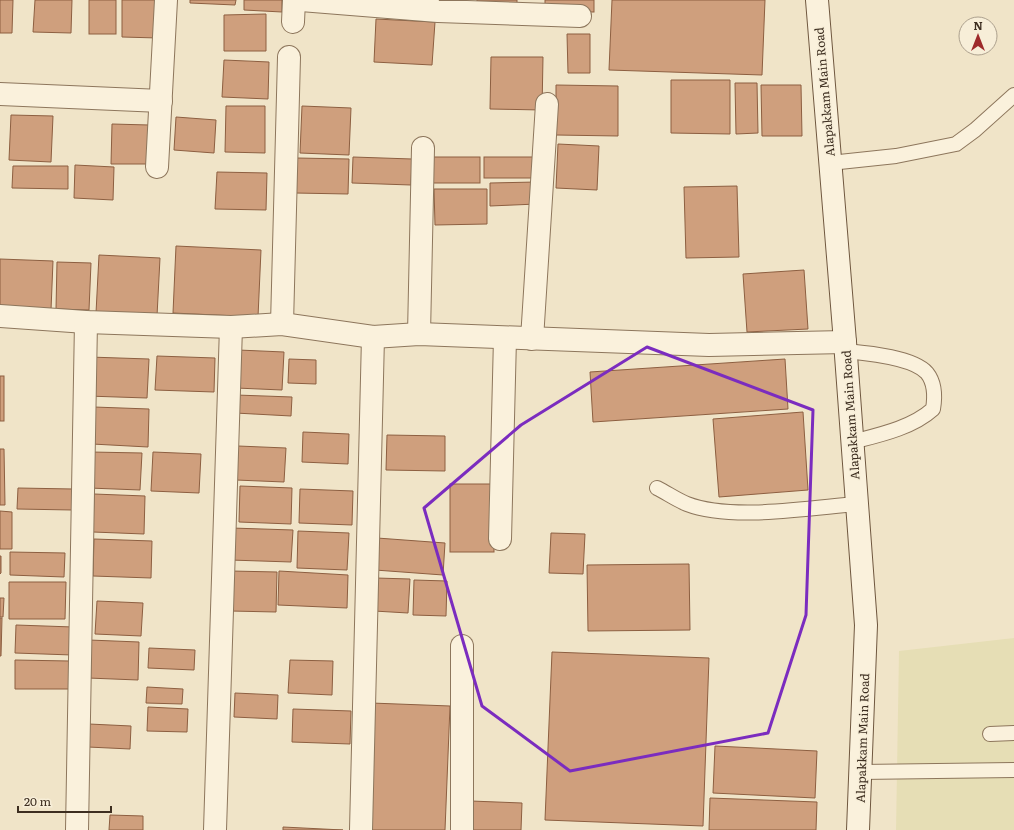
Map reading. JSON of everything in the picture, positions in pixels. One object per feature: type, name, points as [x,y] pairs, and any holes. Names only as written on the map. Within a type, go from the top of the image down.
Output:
[{"type":"street","points":[[158,167],[166,0]]},
{"type":"street","points":[[293,22],[294,0]]},
{"type":"street","points":[[301,0],[438,11],[580,16]]},
{"type":"street","name":"Alapakkam Main Road","points":[[817,0],[846,346],[866,625],[858,830]]},
{"type":"street","points":[[282,324],[289,57]]},
{"type":"street","points":[[0,94],[160,101]]},
{"type":"street","points":[[532,339],[547,104]]},
{"type":"street","points":[[419,334],[423,148]]},
{"type":"street","points":[[0,316],[86,322],[231,327],[282,324],[373,336],[419,334],[709,345],[846,346]]},
{"type":"street","points":[[77,830],[86,322]]},
{"type":"street","points":[[215,830],[231,327]]},
{"type":"street","points":[[361,830],[373,336]]},
{"type":"street","points":[[500,539],[505,338]]},
{"type":"street","points":[[462,646],[462,830]]},
{"type":"lane","points":[[830,163],[896,156],[956,144],[975,130],[1014,95]]},
{"type":"lane","points":[[846,346],[870,354],[914,365],[926,373],[935,395],[933,409],[925,417],[886,432],[852,442]]},
{"type":"lane","points":[[657,488],[687,504],[716,511],[748,512],[857,504]]},
{"type":"lane","points":[[990,734],[1014,733]]},
{"type":"lane","points":[[860,772],[1014,770]]},
{"type":"highlighted area","points":[[647,347],[813,410],[806,615],[768,733],[570,771],[482,706],[424,508],[521,425]]},
{"type":"shaded area","points":[[1014,638],[1014,830],[896,830],[899,651]]},
{"type":"building","points":[[0,0],[13,0],[12,33],[0,33]]},
{"type":"building","points":[[35,0],[72,0],[71,33],[33,32]]},
{"type":"building","points":[[89,0],[116,0],[116,34],[89,34]]},
{"type":"building","points":[[122,0],[159,0],[158,38],[122,37]]},
{"type":"building","points":[[190,0],[236,0],[235,5],[190,3]]},
{"type":"building","points":[[244,0],[282,0],[282,12],[244,10]]},
{"type":"building","points":[[477,0],[517,0],[517,5],[477,4]]},
{"type":"building","points":[[545,0],[594,0],[594,12],[545,12]]},
{"type":"building","points":[[612,0],[765,0],[762,75],[609,70]]},
{"type":"building","points":[[266,14],[266,51],[224,51],[224,15]]},
{"type":"building","points":[[376,19],[435,22],[432,65],[374,62]]},
{"type":"building","points":[[567,34],[590,34],[590,73],[568,73]]},
{"type":"building","points":[[491,57],[543,57],[542,110],[490,109]]},
{"type":"building","points":[[224,60],[269,62],[268,99],[222,97]]},
{"type":"building","points":[[671,80],[730,80],[730,134],[671,133]]},
{"type":"building","points":[[735,83],[757,83],[758,133],[736,134]]},
{"type":"building","points":[[556,85],[618,86],[618,136],[556,135]]},
{"type":"building","points":[[761,85],[801,85],[802,136],[762,136]]},
{"type":"building","points":[[226,106],[265,106],[265,153],[225,152]]},
{"type":"building","points":[[302,106],[351,108],[349,155],[300,153]]},
{"type":"building","points":[[11,115],[53,116],[51,162],[9,160]]},
{"type":"building","points":[[176,117],[216,120],[214,153],[174,150]]},
{"type":"building","points":[[112,124],[149,125],[148,164],[111,164]]},
{"type":"building","points":[[558,144],[599,146],[597,190],[556,188]]},
{"type":"building","points":[[353,157],[412,159],[411,185],[352,183]]},
{"type":"building","points":[[431,157],[480,157],[480,183],[431,183]]},
{"type":"building","points":[[484,157],[538,157],[538,178],[484,178]]},
{"type":"building","points":[[297,158],[349,159],[348,194],[295,193]]},
{"type":"building","points":[[75,165],[114,167],[113,200],[74,198]]},
{"type":"building","points":[[13,166],[68,166],[68,189],[12,188]]},
{"type":"building","points":[[217,172],[267,173],[266,210],[215,209]]},
{"type":"building","points":[[536,182],[537,204],[490,206],[490,183]]},
{"type":"building","points":[[737,186],[739,257],[686,258],[684,187]]},
{"type":"building","points":[[434,189],[487,189],[487,224],[435,225]]},
{"type":"building","points":[[176,246],[261,250],[258,317],[173,313]]},
{"type":"building","points":[[99,255],[160,258],[157,316],[96,313]]},
{"type":"building","points":[[0,259],[53,261],[51,310],[0,308]]},
{"type":"building","points":[[57,262],[91,263],[89,310],[56,309]]},
{"type":"building","points":[[804,270],[808,329],[747,332],[743,274]]},
{"type":"building","points":[[238,350],[284,352],[282,390],[236,388]]},
{"type":"building","points":[[157,356],[215,358],[214,392],[155,390]]},
{"type":"building","points":[[89,357],[149,359],[147,398],[87,396]]},
{"type":"building","points":[[289,359],[316,360],[316,384],[288,383]]},
{"type":"building","points":[[785,359],[788,409],[593,422],[590,372]]},
{"type":"building","points":[[0,376],[4,376],[4,421],[0,421]]},
{"type":"building","points":[[236,395],[292,397],[291,416],[235,413]]},
{"type":"building","points":[[94,407],[149,409],[148,447],[92,444]]},
{"type":"building","points":[[803,412],[808,490],[719,497],[713,419]]},
{"type":"building","points":[[303,432],[349,434],[348,464],[302,462]]},
{"type":"building","points":[[387,435],[445,436],[445,471],[386,470]]},
{"type":"building","points":[[238,446],[286,448],[284,482],[236,480]]},
{"type":"building","points":[[0,449],[4,449],[5,505],[0,505]]},
{"type":"building","points":[[91,452],[142,453],[140,490],[89,488]]},
{"type":"building","points":[[153,452],[201,454],[199,493],[151,491]]},
{"type":"building","points":[[450,484],[494,484],[494,552],[450,552]]},
{"type":"building","points":[[240,486],[292,488],[291,524],[239,522]]},
{"type":"building","points":[[18,488],[73,489],[72,510],[17,509]]},
{"type":"building","points":[[300,489],[353,491],[352,525],[299,523]]},
{"type":"building","points":[[94,494],[145,496],[144,534],[93,532]]},
{"type":"building","points":[[0,511],[12,512],[12,549],[0,549]]},
{"type":"building","points":[[231,528],[293,530],[291,562],[230,560]]},
{"type":"building","points":[[298,531],[349,533],[347,570],[297,568]]},
{"type":"building","points":[[551,533],[585,534],[583,574],[549,573]]},
{"type":"building","points":[[377,538],[445,543],[443,575],[375,570]]},
{"type":"building","points":[[94,539],[152,541],[151,578],[93,576]]},
{"type":"building","points":[[10,552],[65,553],[64,577],[10,575]]},
{"type":"building","points":[[0,556],[1,573],[0,574]]},
{"type":"building","points":[[689,564],[690,630],[588,631],[587,565]]},
{"type":"building","points":[[231,571],[277,572],[276,612],[230,611]]},
{"type":"building","points":[[279,571],[348,575],[347,608],[278,605]]},
{"type":"building","points":[[376,578],[410,579],[408,613],[374,611]]},
{"type":"building","points":[[414,580],[447,581],[446,616],[413,615]]},
{"type":"building","points":[[9,582],[66,582],[65,619],[9,619]]},
{"type":"building","points":[[0,598],[4,598],[3,617],[0,617]]},
{"type":"building","points":[[97,601],[143,603],[141,636],[95,634]]},
{"type":"building","points":[[0,618],[2,618],[1,656],[0,656]]},
{"type":"building","points":[[16,625],[73,627],[72,655],[15,653]]},
{"type":"building","points":[[89,640],[139,642],[138,680],[88,678]]},
{"type":"building","points":[[149,648],[195,650],[194,670],[148,668]]},
{"type":"building","points":[[552,652],[709,658],[703,826],[545,820]]},
{"type":"building","points":[[15,660],[69,661],[69,689],[15,689]]},
{"type":"building","points":[[290,660],[333,661],[332,695],[288,693]]},
{"type":"building","points":[[147,687],[183,689],[182,704],[146,703]]},
{"type":"building","points":[[235,693],[278,695],[277,719],[234,717]]},
{"type":"building","points":[[371,703],[450,706],[445,830],[366,830]]},
{"type":"building","points":[[148,707],[188,709],[187,732],[147,731]]},
{"type":"building","points":[[293,709],[351,711],[350,744],[292,742]]},
{"type":"building","points":[[89,724],[131,726],[130,749],[88,747]]},
{"type":"building","points":[[715,746],[817,751],[815,798],[713,793]]},
{"type":"building","points":[[710,798],[817,802],[816,830],[709,830]]},
{"type":"building","points":[[471,801],[522,803],[521,830],[470,830]]},
{"type":"building","points":[[110,815],[143,816],[143,830],[109,830]]},
{"type":"building","points":[[283,827],[343,830],[283,830]]}]
